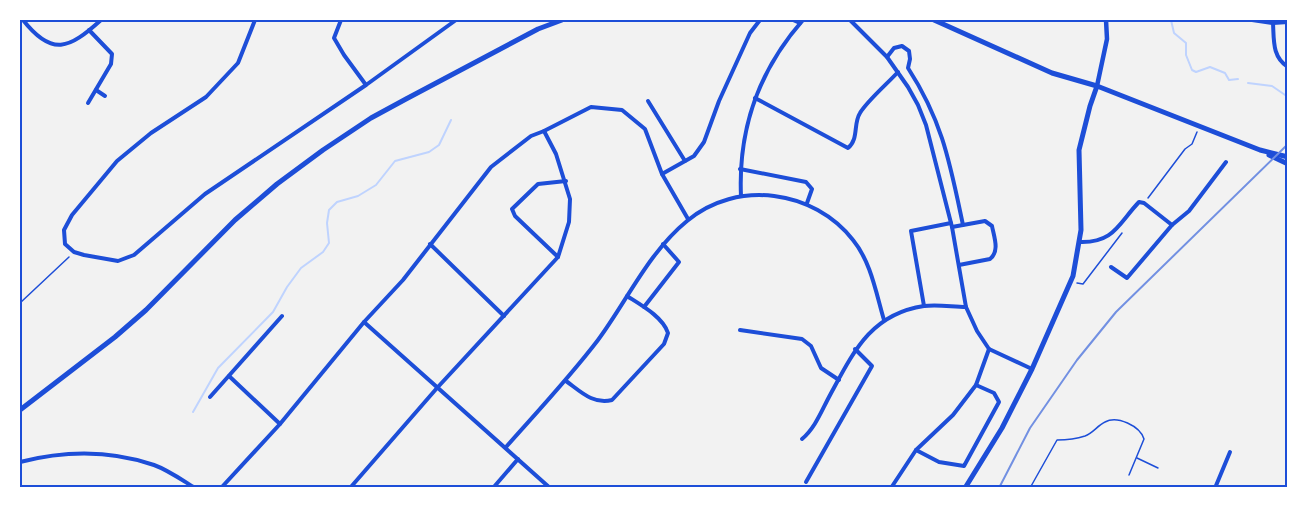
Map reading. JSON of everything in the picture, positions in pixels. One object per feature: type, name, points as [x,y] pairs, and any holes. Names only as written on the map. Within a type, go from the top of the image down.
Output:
[{"type":"main road","points":[[20,410],[115,338],[235,220],[277,184],[323,150],[371,118],[538,29],[562,20]]},
{"type":"main road","points":[[934,20],[1052,73],[1097,86],[1260,150],[1287,164]]},
{"type":"main road","points":[[965,488],[1002,428],[1032,369],[1073,276],[1080,242],[1079,150],[1097,86]]},
{"type":"main road","points":[[1260,150],[1287,157]]},
{"type":"street","points":[[23,20],[36,37],[54,46],[71,43],[101,20]]},
{"type":"street","points":[[255,20],[238,63],[206,97],[151,133],[117,161],[72,215],[64,230],[65,244],[74,252],[118,261],[134,255],[205,194],[366,85],[456,20]]},
{"type":"street","points":[[341,20],[334,38],[366,85]]},
{"type":"street","points":[[662,174],[694,156],[704,142],[741,52],[750,33],[760,20]]},
{"type":"street","points":[[793,20],[802,21]]},
{"type":"street","points":[[850,20],[887,57],[918,105],[926,125],[951,225],[966,307],[976,331],[989,349],[1032,369]]},
{"type":"street","points":[[1097,86],[1107,39],[1106,20]]},
{"type":"street","points":[[1252,20],[1287,22]]},
{"type":"street","points":[[741,196],[740,169],[745,133],[755,98],[760,85],[788,39],[802,21]]},
{"type":"street","points":[[1274,23],[1275,53],[1281,63],[1287,67]]},
{"type":"street","points":[[88,103],[111,64],[112,54],[89,30]]},
{"type":"street","points":[[887,57],[894,48],[902,46],[909,51],[908,68],[933,110],[945,145],[963,225]]},
{"type":"street","points":[[755,98],[848,148],[855,137],[859,114],[898,72]]},
{"type":"street","points":[[96,90],[105,96]]},
{"type":"street","points":[[648,101],[685,161]]},
{"type":"street","points":[[221,488],[280,424],[364,322],[403,280],[491,167],[531,136],[591,107],[622,110],[645,129],[662,174],[688,219]]},
{"type":"street","points":[[350,488],[437,388],[558,257],[569,222],[570,199],[556,154],[544,131]]},
{"type":"street","points":[[1111,267],[1127,278],[1172,225],[1189,211],[1226,162]]},
{"type":"street","points":[[740,169],[806,182],[812,189],[807,203]]},
{"type":"street","points":[[558,257],[515,216],[512,209],[538,184],[566,181]]},
{"type":"street","points":[[506,447],[566,381],[599,339],[663,244],[688,219],[712,206],[741,196],[773,195],[807,203],[841,226],[864,256],[884,320]]},
{"type":"street","points":[[1080,242],[1103,240],[1117,230],[1139,202],[1144,203],[1172,225]]},
{"type":"street","points":[[924,306],[911,231],[985,221],[989,223],[992,226],[996,251],[990,259],[959,266]]},
{"type":"street","points":[[430,244],[504,316]]},
{"type":"street","points":[[644,307],[679,262],[663,244]]},
{"type":"street","points":[[566,381],[595,400],[604,402],[615,398],[664,344],[668,336],[664,325],[644,307],[627,296]]},
{"type":"street","points":[[802,439],[815,423],[855,349],[884,320],[900,311],[924,306],[966,307]]},
{"type":"street","points":[[210,397],[282,316]]},
{"type":"street","points":[[364,322],[550,488]]},
{"type":"street","points":[[740,330],[802,339],[811,346],[821,368],[838,380]]},
{"type":"street","points":[[806,482],[872,366],[855,349]]},
{"type":"street","points":[[891,488],[915,450],[953,415],[976,385],[989,349]]},
{"type":"street","points":[[228,376],[280,424]]},
{"type":"street","points":[[915,450],[939,462],[964,466],[999,402],[994,393],[976,385]]},
{"type":"street","points":[[1215,488],[1230,452]]},
{"type":"street","points":[[20,462],[43,456],[101,453],[155,465],[195,488]]},
{"type":"street","points":[[493,488],[518,459]]},
{"type":"lane","points":[[1030,488],[1057,441],[1076,439],[1090,434],[1106,421],[1117,420],[1140,429],[1144,439],[1129,475]]},
{"type":"lane","points":[[1136,458],[1158,468]]},
{"type":"path","points":[[20,303],[74,252]]},
{"type":"waterway","points":[[1171,20],[1174,33],[1186,43],[1186,55],[1192,70],[1196,72],[1210,67],[1225,73],[1229,80],[1238,79]]},
{"type":"waterway","points":[[1248,83],[1272,86],[1288,97]]},
{"type":"waterway","points":[[193,412],[218,368],[273,312],[301,268],[323,252],[329,243],[327,223],[329,210],[337,202],[358,196],[376,185],[395,161],[429,152],[439,145],[451,120]]},
{"type":"railway","points":[[999,488],[1030,428],[1077,360],[1116,312],[1288,144]]}]
